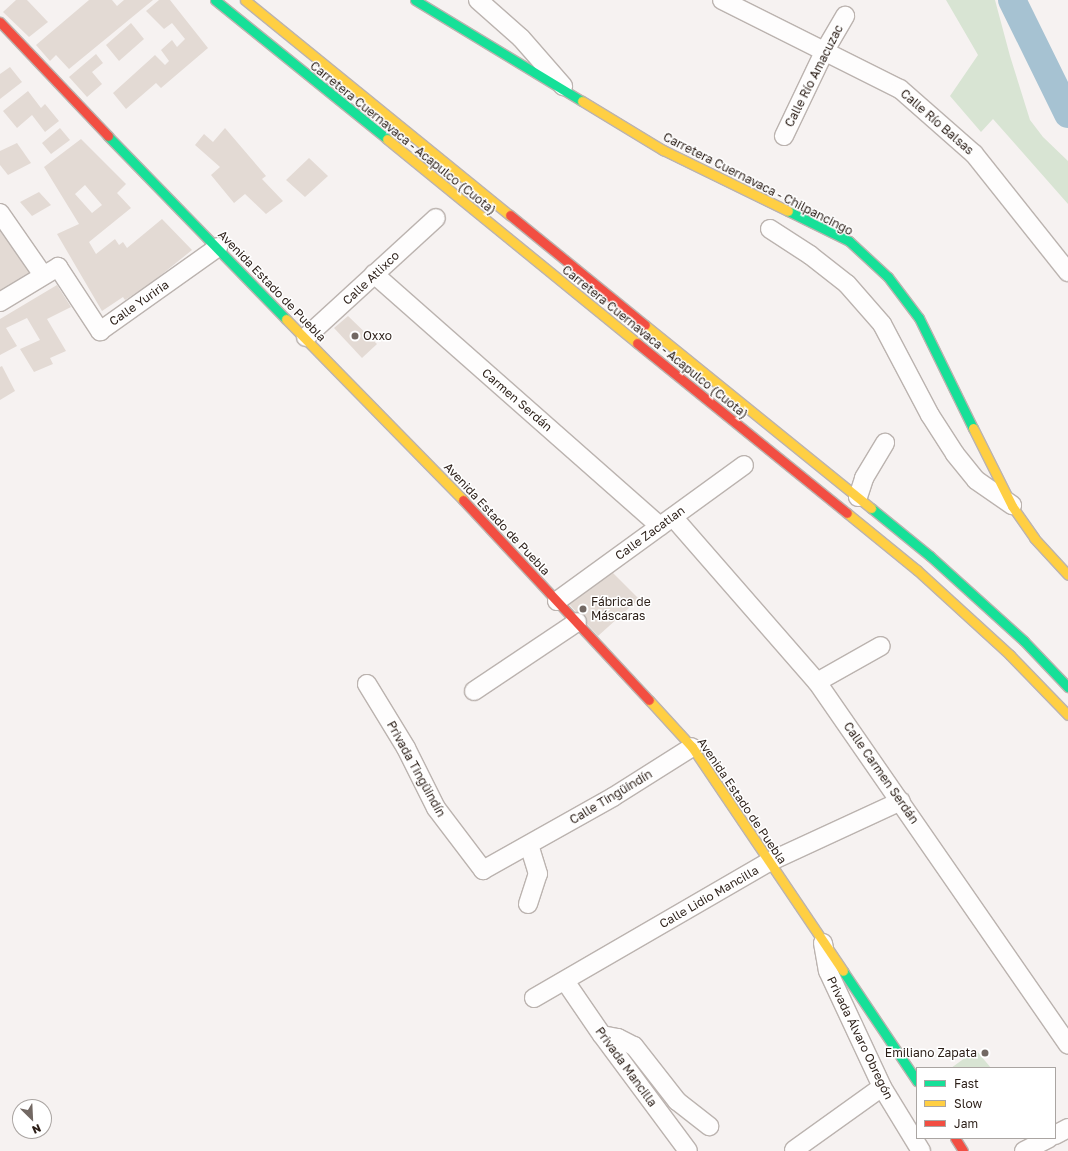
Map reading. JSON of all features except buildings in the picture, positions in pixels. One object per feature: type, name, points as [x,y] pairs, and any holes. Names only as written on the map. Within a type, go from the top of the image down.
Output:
[{"type":"main road","name":"Carretera Cuernavaca - Acapulco (Cuota)","points":[[215,0],[917,570],[1010,655],[1068,715]]},
{"type":"main road","name":"Carretera Cuernavaca - Acapulco (Cuota)","points":[[245,0],[858,497],[970,592],[1068,687]]},
{"type":"main road","name":"Carretera Cuernavaca - Chilpancingo","points":[[415,0],[663,150],[849,241],[888,277],[919,318],[1012,506],[1034,538],[1068,575]]},
{"type":"main road","name":"Avenida Estado de Puebla","points":[[0,22],[41,67],[306,337],[557,600],[692,747],[916,1080]]},
{"type":"main road","points":[[956,1139],[963,1151]]},
{"type":"street","points":[[478,0],[521,38],[572,95]]},
{"type":"street","name":"Calle Río Balsas","points":[[722,0],[900,89],[974,154],[1068,272]]},
{"type":"street","name":"Calle Río Amacuzac","points":[[784,136],[824,52],[845,16]]},
{"type":"street","points":[[0,213],[43,275]]},
{"type":"street","name":"Calle Atlixco","points":[[306,337],[436,218]]},
{"type":"street","points":[[770,229],[810,254],[852,290],[882,324],[930,414],[955,454],[976,480],[1012,506]]},
{"type":"street","name":"Calle Yuriria","points":[[0,302],[58,267],[100,331],[218,247]]},
{"type":"street","name":"Carmen Serdán","points":[[374,274],[666,521]]},
{"type":"street","points":[[858,497],[864,478],[885,443]]},
{"type":"street","name":"Calle Zacatlan","points":[[557,600],[744,465]]},
{"type":"street","name":"Calle Carmen Serdán","points":[[666,521],[817,682],[901,801],[1068,1044]]},
{"type":"street","points":[[474,691],[577,622]]},
{"type":"street","points":[[817,682],[881,646]]},
{"type":"street","name":"Privada Tingüindín","points":[[367,684],[406,748],[436,808],[483,870]]},
{"type":"street","name":"Calle Tingüindín","points":[[483,870],[613,797],[692,747]]},
{"type":"street","name":"Calle Lidio Mancilla","points":[[534,998],[769,862],[901,801]]},
{"type":"street","points":[[528,904],[538,874],[529,844]]},
{"type":"street","name":"Privada Álvaro Obregón","points":[[823,940],[828,971],[882,1087],[922,1151]]},
{"type":"street","name":"Privada Mancilla","points":[[565,981],[602,1035],[688,1151]]},
{"type":"street","points":[[602,1035],[618,1038],[634,1046],[677,1102],[709,1126]]},
{"type":"street","points":[[794,1150],[882,1087]]},
{"type":"street","points":[[1056,1134],[1068,1128]]},
{"type":"street","points":[[1024,1151],[1047,1139]]},
{"type":"green space","points":[[946,0],[995,0],[1010,56],[1030,120],[1043,137],[1068,161],[1068,204],[993,119],[981,132],[950,96],[978,55]]},
{"type":"green space","points":[[976,1050],[990,1067],[952,1067]]},
{"type":"waterway","points":[[1012,0],[1068,114]]},
{"type":"traffic: fast","points":[[215,0],[387,139]]},
{"type":"traffic: fast","points":[[415,0],[582,101]]},
{"type":"traffic: fast","points":[[108,136],[286,319]]},
{"type":"traffic: fast","points":[[788,211],[849,241],[888,277],[919,318],[973,428]]},
{"type":"traffic: fast","points":[[871,508],[930,556],[1024,641],[1068,687]]},
{"type":"traffic: fast","points":[[843,971],[916,1080]]},
{"type":"traffic: slow","points":[[245,0],[510,215]]},
{"type":"traffic: slow","points":[[582,101],[663,150],[788,211]]},
{"type":"traffic: slow","points":[[387,139],[637,343]]},
{"type":"traffic: slow","points":[[286,319],[463,500]]},
{"type":"traffic: slow","points":[[645,325],[871,508]]},
{"type":"traffic: slow","points":[[973,428],[1012,506],[1034,538],[1068,575]]},
{"type":"traffic: slow","points":[[847,513],[917,570],[1010,655],[1068,715]]},
{"type":"traffic: slow","points":[[649,700],[692,747],[843,971]]},
{"type":"traffic: jam","points":[[0,22],[108,136]]},
{"type":"traffic: jam","points":[[510,215],[645,325]]},
{"type":"traffic: jam","points":[[637,343],[847,513]]},
{"type":"traffic: jam","points":[[463,500],[649,700]]},
{"type":"traffic: jam","points":[[956,1139],[963,1151]]},
{"type":"place","name":"Oxxo","points":[[355,336]]},
{"type":"place","name":"Fábrica de Máscaras","points":[[583,609]]},
{"type":"place","name":"Emiliano Zapata","points":[[985,1053]]}]
